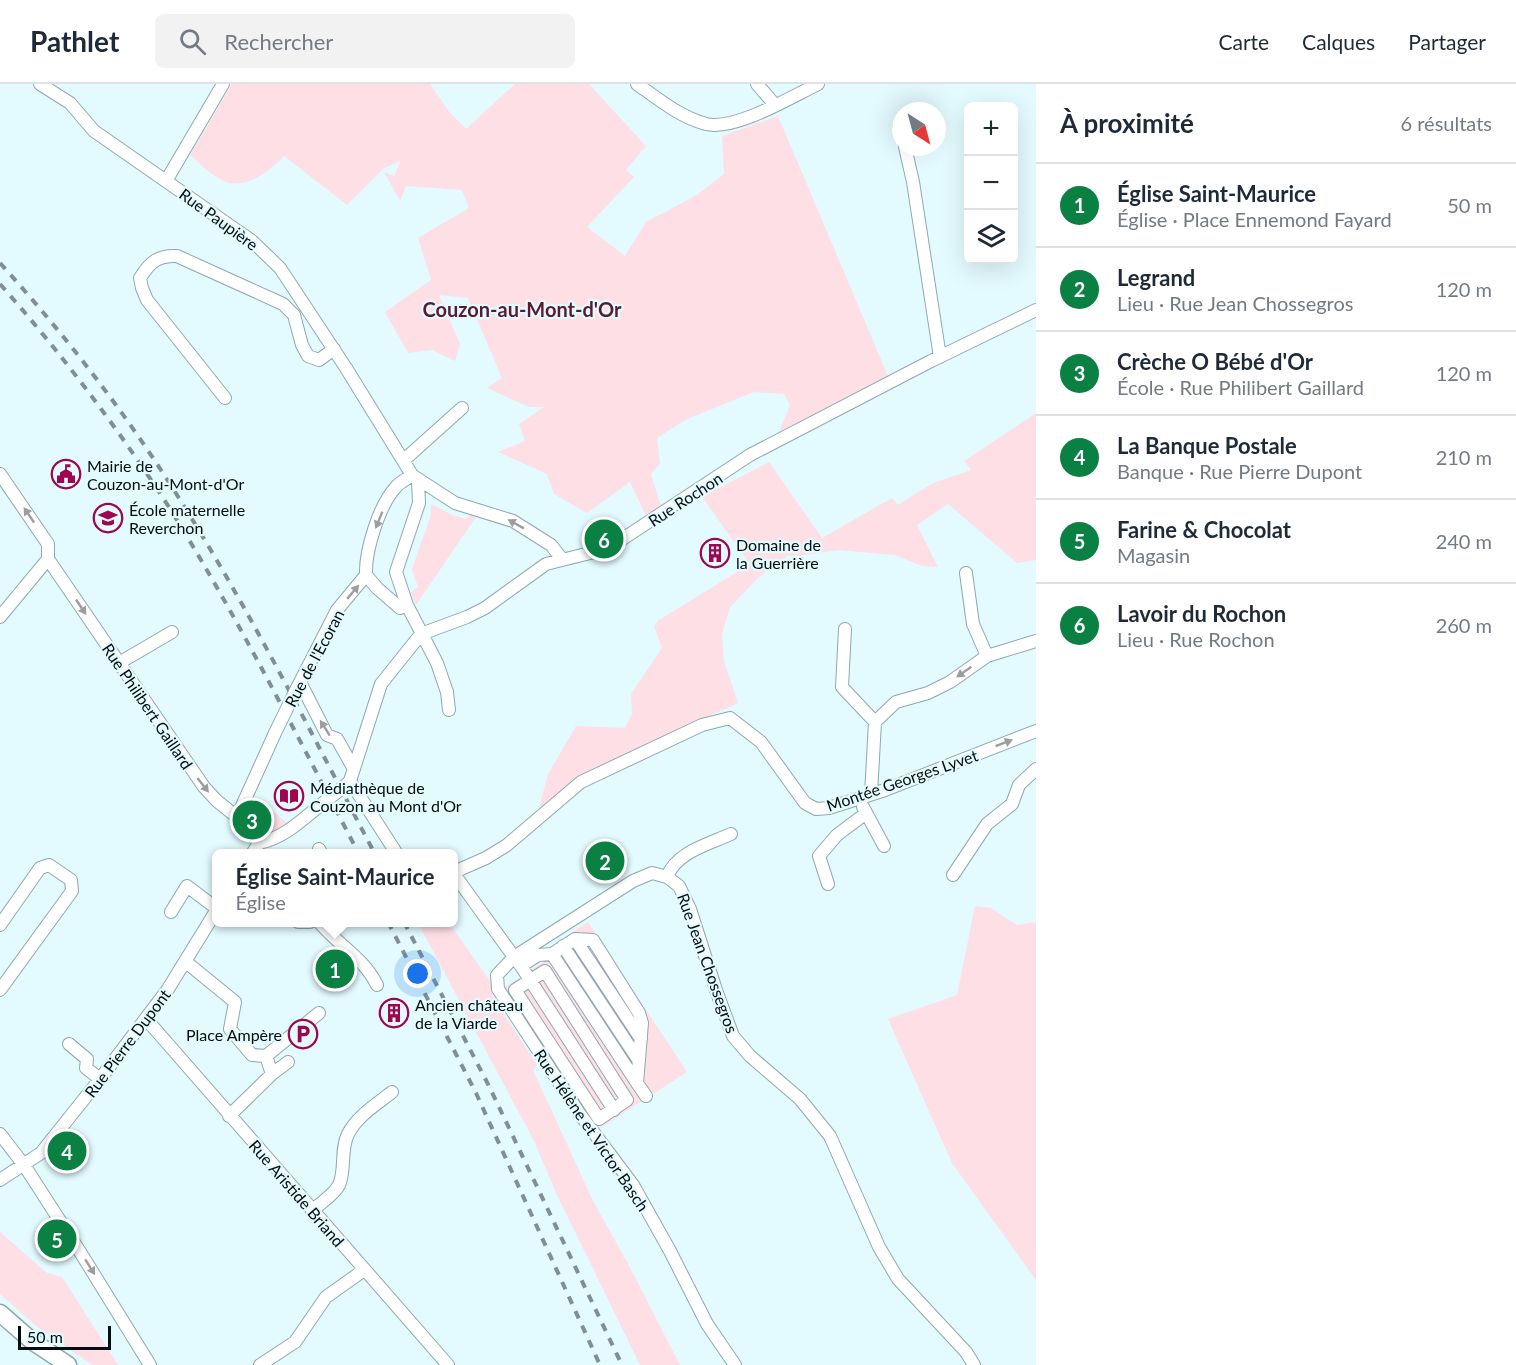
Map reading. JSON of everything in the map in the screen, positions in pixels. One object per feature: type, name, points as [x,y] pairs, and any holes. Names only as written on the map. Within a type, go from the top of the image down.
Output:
[{"type":"main road","points":[[0,1313],[32,1341],[68,1365]]},
{"type":"street","name":"Rue Paupière","points":[[40,84],[70,103],[94,131],[252,241],[280,268],[415,478]]},
{"type":"street","points":[[166,181],[223,84]]},
{"type":"street","points":[[638,84],[676,111],[707,124],[736,122],[818,84]]},
{"type":"street","points":[[757,84],[775,105]]},
{"type":"street","points":[[907,156],[915,194],[940,357]]},
{"type":"street","points":[[225,398],[147,300],[140,278],[146,267],[155,259],[166,255],[177,256],[283,304],[294,315],[302,345],[308,356],[320,360],[334,349]]},
{"type":"street","name":"Rue Rochon","points":[[421,634],[467,617],[484,608],[546,564],[602,550],[621,540],[750,455],[1036,310]]},
{"type":"street","points":[[404,460],[462,408]]},
{"type":"street","name":"Rue Philibert Gaillard","points":[[0,474],[48,544],[48,559],[204,787],[237,817],[255,848]]},
{"type":"street","points":[[415,478],[455,503],[513,521],[551,545],[562,559]]},
{"type":"street","points":[[407,605],[400,608],[377,588],[366,576],[366,562],[372,538],[385,505],[396,487],[415,478]]},
{"type":"street","points":[[415,478],[419,502],[396,572],[407,605],[437,663],[447,692],[448,710]]},
{"type":"street","points":[[0,617],[48,559]]},
{"type":"street","points":[[966,573],[973,624],[987,656]]},
{"type":"street","name":"Rue de l'Ecoran","points":[[237,817],[275,733],[337,610],[366,576]]},
{"type":"street","points":[[845,628],[842,687],[875,722]]},
{"type":"street","points":[[119,663],[141,649],[150,647],[172,632]]},
{"type":"street","points":[[255,848],[287,832],[350,778],[381,684],[421,634]]},
{"type":"street","points":[[884,846],[865,814],[865,796],[875,722],[896,702],[928,693],[950,682],[987,656],[1036,641]]},
{"type":"street","points":[[299,685],[327,735],[337,739],[350,778],[394,849]]},
{"type":"street","name":"Montée Georges Lyvet","points":[[458,871],[507,845],[581,782],[702,725],[730,718],[761,742],[805,803],[816,809],[829,808],[865,796],[1036,731]]},
{"type":"street","points":[[953,875],[987,824],[1012,804],[1019,785],[1036,769]]},
{"type":"street","points":[[828,884],[819,856],[837,835],[865,814]]},
{"type":"street","points":[[667,876],[671,865],[690,853],[731,834]]},
{"type":"street","points":[[0,925],[40,868],[49,865],[71,880],[72,891],[0,990]]},
{"type":"street","name":"Rue Jean Chossegros","points":[[518,962],[633,881],[652,873],[667,876],[679,886],[690,909],[733,1036],[750,1056],[800,1099],[830,1136],[879,1247],[898,1279],[966,1352],[974,1365]]},
{"type":"street","points":[[458,880],[518,962],[614,1110]]},
{"type":"street","points":[[171,912],[187,886],[212,906]]},
{"type":"street","name":"Rue Pierre Dupont","points":[[0,1180],[41,1153],[147,1020],[186,962],[212,916]]},
{"type":"street","points":[[324,927],[369,970],[377,985]]},
{"type":"street","points":[[518,962],[538,955],[552,954],[575,939],[641,1039],[637,1083]]},
{"type":"street","points":[[563,946],[639,1061]]},
{"type":"street","points":[[552,954],[645,1096]]},
{"type":"street","points":[[186,962],[235,1002],[230,1029],[252,1055],[266,1056],[319,1013]]},
{"type":"street","name":"Rue Hélène et Victor Basch","points":[[518,962],[497,975],[498,989],[579,1113],[633,1185],[707,1324],[735,1365]]},
{"type":"street","points":[[545,970],[627,1100],[599,1119],[515,990],[530,980],[545,970]]},
{"type":"street","points":[[535,1021],[566,1002]]},
{"type":"street","name":"Rue Aristide Briand","points":[[147,1020],[448,1365]]},
{"type":"street","points":[[556,1052],[571,1043]]},
{"type":"street","points":[[69,1044],[87,1059],[86,1068],[100,1079]]},
{"type":"street","points":[[266,1056],[272,1074]]},
{"type":"street","points":[[229,1116],[272,1074],[288,1062]]},
{"type":"street","points":[[312,1211],[335,1191],[340,1183],[344,1142],[349,1131],[357,1120],[392,1092]]},
{"type":"street","points":[[2,1139],[24,1165],[150,1365]]},
{"type":"street","points":[[260,1365],[296,1342],[326,1297],[364,1270]]},
{"type":"shaded area","points":[[232,84],[430,84],[450,113],[466,129],[515,84],[589,84],[646,146],[626,170],[634,177],[587,227],[625,256],[646,222],[697,195],[724,174],[722,136],[778,116],[888,376],[779,432],[790,405],[784,394],[754,392],[685,420],[657,438],[660,464],[651,474],[661,507],[646,516],[630,482],[587,513],[554,494],[547,474],[498,452],[525,441],[519,424],[544,407],[529,407],[487,388],[502,378],[468,298],[439,295],[460,344],[455,361],[432,350],[408,353],[385,312],[431,280],[418,238],[469,208],[462,190],[406,186],[400,201],[384,172],[394,176],[401,161],[384,168],[347,205],[284,156],[253,180],[238,184],[224,181],[190,155]]},
{"type":"shaded area","points":[[1036,413],[1036,560],[1017,563],[948,504],[917,525],[938,567],[922,566],[895,555],[839,550],[787,556],[759,577],[730,607],[722,634],[724,661],[738,703],[587,771],[537,816],[548,774],[576,726],[625,728],[632,714],[631,694],[662,648],[654,626],[659,620],[750,564],[702,497],[769,462],[822,538],[892,498],[898,505],[933,483],[971,470],[964,461]]},
{"type":"shaded area","points":[[431,504],[465,519],[474,513],[478,514],[416,605],[411,592],[418,587],[412,569],[431,515]]},
{"type":"shaded area","points":[[267,806],[288,824],[279,831],[261,833],[252,823]]},
{"type":"shaded area","points":[[975,906],[991,908],[1017,925],[1036,922],[1036,1280],[952,1163],[888,1019],[957,995]]},
{"type":"shaded area","points":[[588,922],[687,1072],[599,1129],[505,987],[546,960],[548,948]]},
{"type":"shaded area","points":[[420,927],[452,927],[490,981],[493,997],[537,1065],[533,1070],[593,1201],[680,1365],[640,1365],[557,1195],[534,1141]]},
{"type":"shaded area","points":[[0,1232],[47,1273],[62,1277],[118,1365],[92,1365],[35,1325],[0,1294]]},
{"type":"railway","points":[[0,263],[93,375],[137,434],[177,495],[255,627],[372,849]]},
{"type":"railway","points":[[0,284],[88,391],[167,504],[243,633],[356,849]]},
{"type":"railway","points":[[391,927],[476,1093],[600,1365]]},
{"type":"railway","points":[[407,927],[489,1086],[622,1365]]},
{"type":"place","name":"Mairie de Couzon-au-Mont-d'Or","points":[[66,474]]},
{"type":"place","name":"École maternelle Reverchon","points":[[108,518]]},
{"type":"place","name":"Lavoir du Rochon","points":[[604,539]]},
{"type":"place","name":"Domaine de la Guerrière","points":[[715,553]]},
{"type":"place","name":"Médiathèque de Couzon au Mont d'Or","points":[[289,796]]},
{"type":"place","name":"Crèche O Bébé d'Or","points":[[252,820]]},
{"type":"place","name":"Legrand","points":[[605,861]]},
{"type":"place","name":"Église Saint-Maurice","points":[[335,969]]},
{"type":"place","name":"Ancien château de la Viarde","points":[[394,1013]]},
{"type":"place","name":"Place Ampère","points":[[303,1034]]},
{"type":"place","name":"La Banque Postale","points":[[67,1151]]},
{"type":"place","name":"Farine & Chocolat","points":[[57,1239]]},
{"type":"district","name":"Couzon-au-Mont-d'Or","points":[[522,309]]}]
